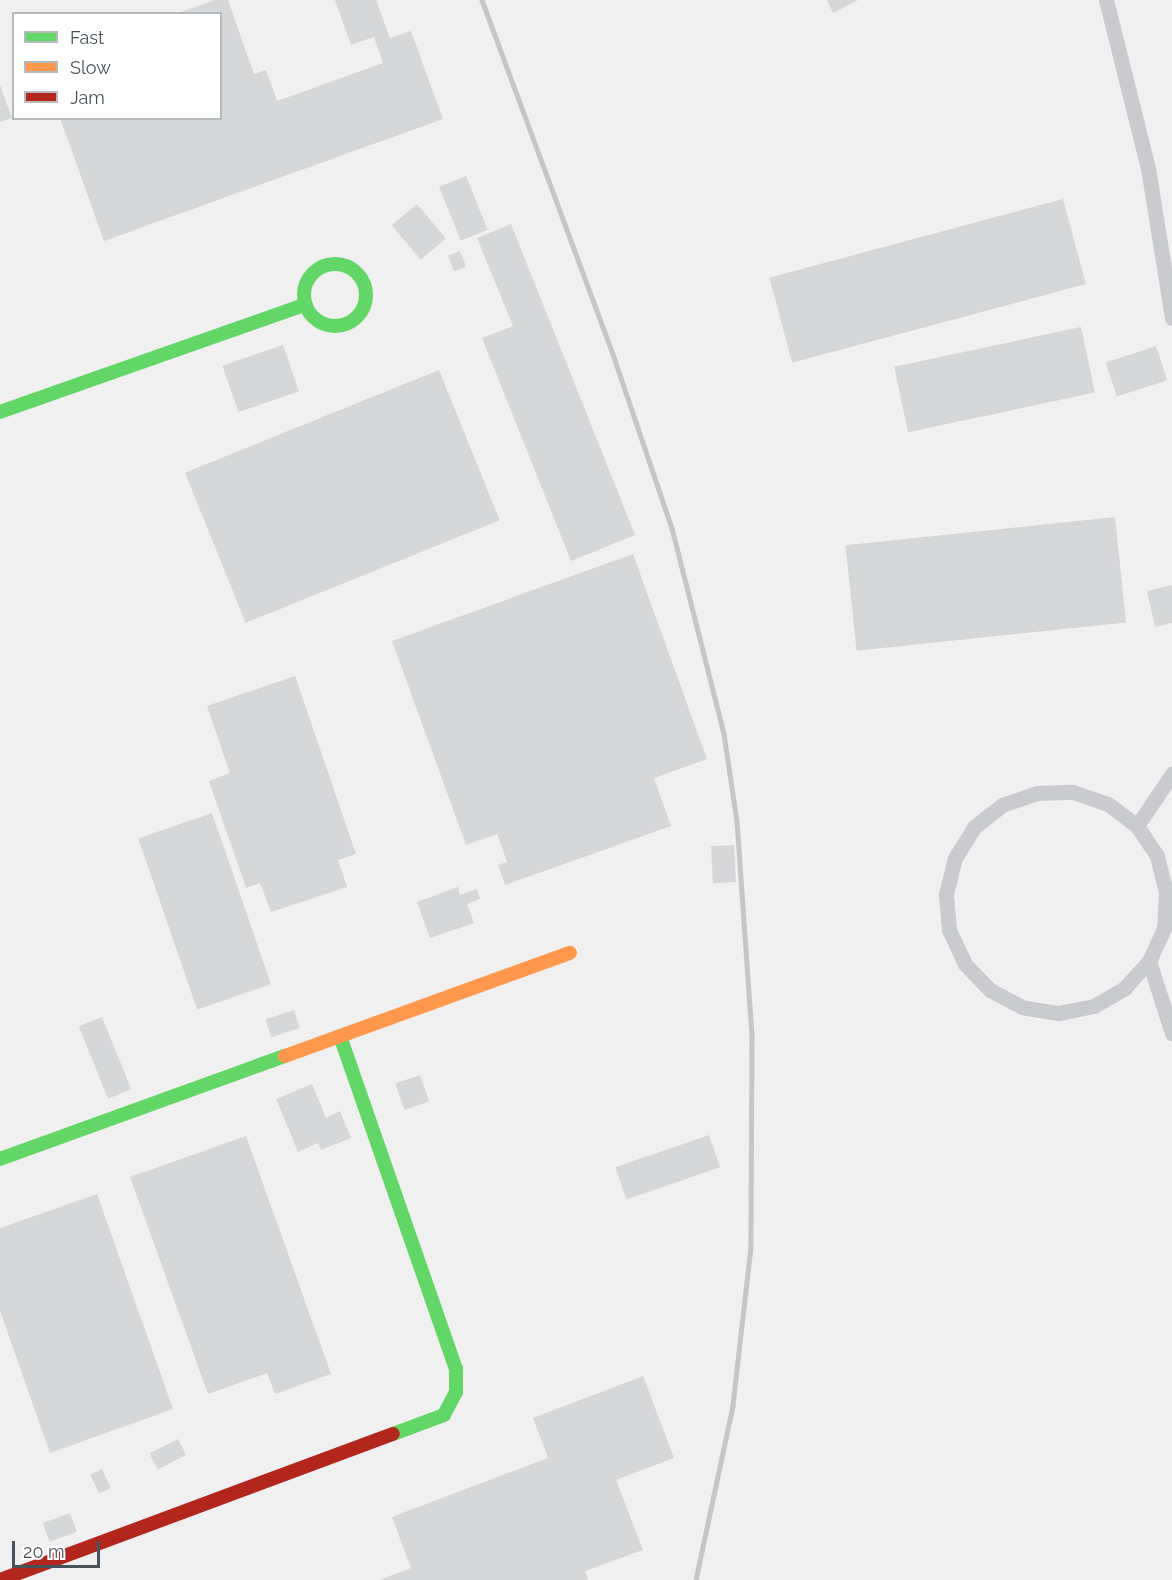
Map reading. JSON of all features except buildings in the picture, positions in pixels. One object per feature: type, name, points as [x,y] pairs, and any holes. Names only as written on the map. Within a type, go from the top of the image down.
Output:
[{"type":"street","points":[[341,264],[364,283],[361,312],[345,324],[317,320],[306,304],[306,283],[320,267],[341,264]]},
{"type":"street","points":[[0,412],[306,304]]},
{"type":"street","points":[[0,1159],[570,953]]},
{"type":"street","points":[[0,1580],[444,1415],[456,1392],[456,1369],[340,1036]]},
{"type":"lane","points":[[1106,0],[1148,168],[1172,318]]},
{"type":"lane","points":[[1137,826],[1172,774]]},
{"type":"lane","points":[[1073,792],[1107,804],[1137,826],[1157,856],[1166,891],[1164,928],[1149,961],[1125,988],[1094,1006],[1058,1012],[1022,1007],[990,990],[965,964],[948,921],[946,894],[954,858],[974,828],[1002,805],[1036,793],[1073,792]]},
{"type":"lane","points":[[1149,961],[1172,1033]]},
{"type":"railway","points":[[482,0],[613,354],[672,528],[724,734],[737,821],[752,1036],[751,1247],[733,1406],[696,1580]]},
{"type":"traffic: fast","points":[[335,264],[347,266],[357,273],[364,283],[366,295],[364,307],[357,317],[347,324],[335,326],[323,324],[313,317],[306,307],[304,295],[306,283],[313,273],[323,266],[335,264]]},
{"type":"traffic: fast","points":[[0,412],[306,304]]},
{"type":"traffic: fast","points":[[340,1036],[456,1369],[456,1392],[444,1415],[393,1434]]},
{"type":"traffic: fast","points":[[0,1159],[285,1056]]},
{"type":"traffic: slow","points":[[285,1056],[570,953]]},
{"type":"traffic: jam","points":[[0,1580],[393,1434]]}]
